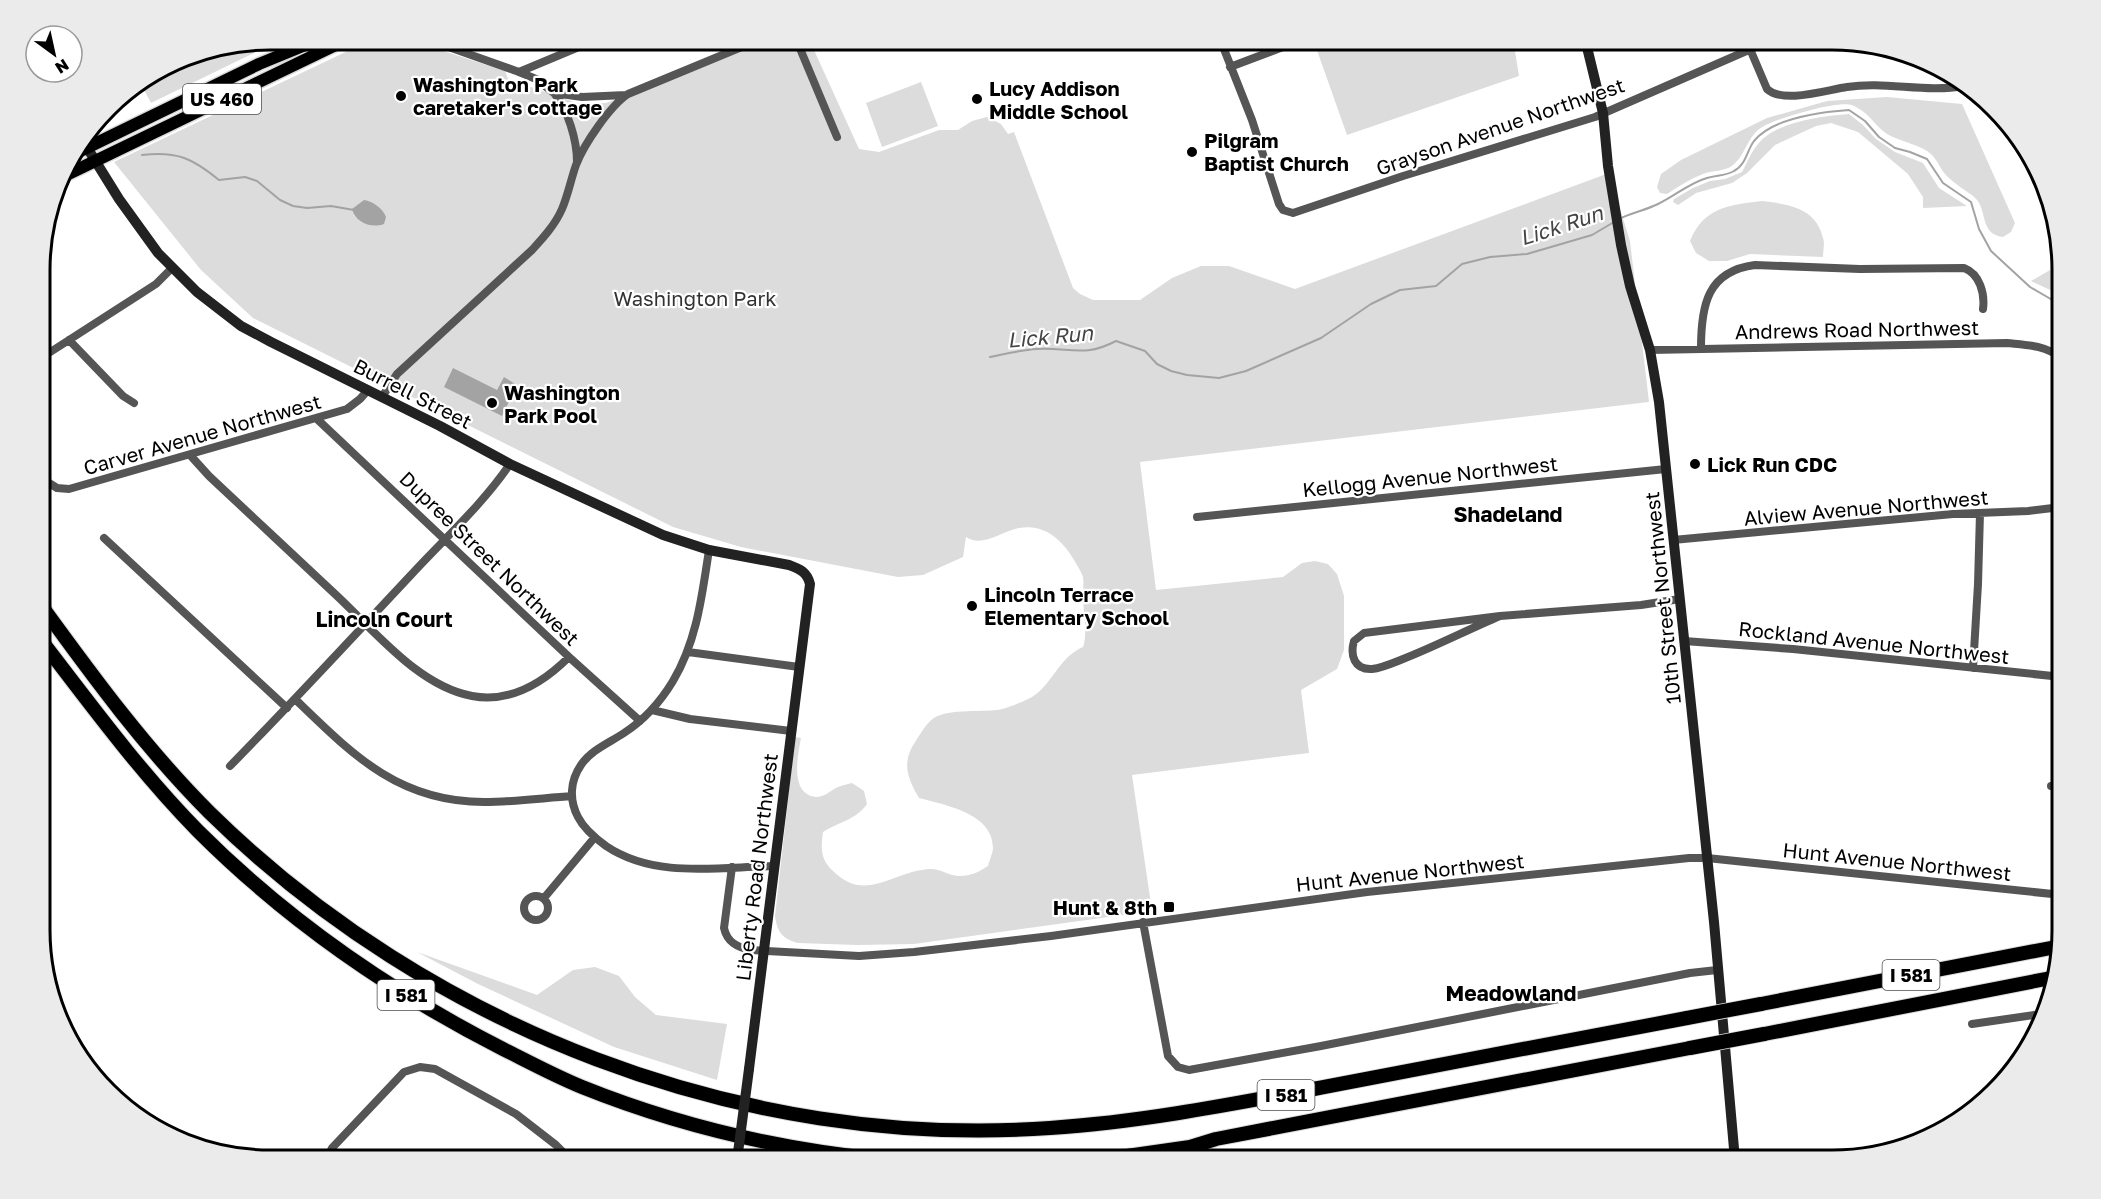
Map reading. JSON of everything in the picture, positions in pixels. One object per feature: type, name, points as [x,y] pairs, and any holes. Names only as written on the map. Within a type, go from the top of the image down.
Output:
[{"type":"highway","name":"I 581","points":[[50,618],[118,709],[192,794],[273,870],[340,922],[405,966],[472,1004],[542,1039],[656,1080],[718,1097],[803,1114],[881,1125],[963,1130],[1066,1127],[1143,1118],[1270,1098],[2051,948]]},
{"type":"highway","name":"I 581","points":[[50,651],[139,765],[198,830],[265,893],[341,952],[405,995],[528,1061],[580,1086],[686,1122],[754,1139],[813,1150]]},
{"type":"highway","name":"I 581","points":[[1169,1150],[1190,1147],[1216,1139],[2045,979]]},
{"type":"main road","name":"US 460","points":[[91,141],[293,50]]},
{"type":"main road","name":"US 460","points":[[72,172],[325,50]]},
{"type":"street","points":[[457,50],[536,79],[554,93],[564,108],[573,136],[577,163]]},
{"type":"street","points":[[519,72],[572,50]]},
{"type":"street","points":[[381,397],[397,374],[544,237],[562,209],[577,163],[602,120],[614,105],[628,94],[734,50]]},
{"type":"street","points":[[801,50],[837,137]]},
{"type":"street","name":"Grayson Avenue Northwest","points":[[1224,50],[1241,90],[1280,207],[1286,212],[1293,213],[1414,172],[1603,113],[1748,50]]},
{"type":"street","points":[[1230,67],[1275,50]]},
{"type":"street","name":"10th Street Northwest","points":[[1588,50],[1603,113],[1608,166],[1621,245],[1630,286],[1650,350],[1659,402],[1707,858],[1734,1150]]},
{"type":"street","points":[[1750,50],[1767,89],[1781,97],[1855,86],[1954,87]]},
{"type":"street","points":[[554,93],[582,97],[628,94]]},
{"type":"street","name":"Burrell Street","points":[[87,147],[124,206],[158,253],[197,292],[242,326],[510,464],[663,535],[709,550],[789,566],[802,571],[809,578]]},
{"type":"street","points":[[1701,348],[1702,320],[1708,296],[1722,278],[1742,266],[1860,269],[1964,268],[1972,273],[1983,291],[1985,296],[1983,309]]},
{"type":"street","points":[[50,352],[156,284],[172,268]]},
{"type":"street","points":[[69,340],[123,396],[134,403]]},
{"type":"street","name":"Andrews Road Northwest","points":[[1650,350],[2007,343],[2052,351]]},
{"type":"street","name":"Carver Avenue Northwest","points":[[50,484],[57,488],[69,489],[317,418],[347,409],[368,390]]},
{"type":"street","name":"Dupree Street Northwest","points":[[317,418],[569,657],[640,721]]},
{"type":"street","points":[[190,455],[209,476],[415,668],[444,687],[474,696],[490,697],[518,692],[545,679],[569,657]]},
{"type":"street","points":[[230,766],[445,539],[500,479],[510,464]]},
{"type":"street","name":"Kellogg Avenue Northwest","points":[[1197,517],[1666,469]]},
{"type":"street","name":"Alview Avenue Northwest","points":[[1673,540],[2052,508]]},
{"type":"street","points":[[1973,668],[1980,513]]},
{"type":"street","points":[[104,538],[287,708]]},
{"type":"street","points":[[709,550],[698,617],[688,652],[673,681],[652,710],[640,721],[587,757],[574,777],[572,796],[577,815],[595,837],[615,852],[645,864],[671,868],[774,866]]},
{"type":"street","name":"Liberty Road Northwest","points":[[738,1150],[809,578]]},
{"type":"street","points":[[1500,616],[1419,653],[1376,668],[1363,668],[1358,665],[1352,655],[1354,641],[1364,633],[1500,616],[1641,605],[1680,599]]},
{"type":"street","name":"Rockland Avenue Northwest","points":[[1684,641],[1793,649],[2052,676]]},
{"type":"street","points":[[688,652],[799,667]]},
{"type":"street","points":[[295,699],[360,760],[378,772],[423,792],[481,802],[572,796]]},
{"type":"street","points":[[652,710],[690,719],[791,731]]},
{"type":"street","points":[[544,898],[595,837]]},
{"type":"street","name":"Hunt Avenue Northwest","points":[[732,867],[724,922],[726,934],[734,944],[741,948],[814,954],[870,955],[1051,936],[1379,891],[1689,858],[1846,871],[2052,894]]},
{"type":"street","points":[[1143,922],[1168,1056],[1173,1063],[1184,1069],[1228,1063],[1690,973],[1717,970]]},
{"type":"street","points":[[1972,1024],[2035,1015]]},
{"type":"street","points":[[331,1150],[404,1072],[417,1068],[435,1069],[497,1102],[534,1127],[560,1150]]},
{"type":"green space","points":[[260,50],[151,103],[144,89],[172,72],[213,57],[241,51]]},
{"type":"green space","name":"Washington Park","points":[[350,50],[440,50],[505,71],[508,79],[580,104],[606,103],[740,50],[814,50],[859,149],[879,152],[939,130],[958,130],[972,121],[987,117],[1001,124],[1008,134],[1014,132],[1073,288],[1093,300],[1140,300],[1172,278],[1201,266],[1229,266],[1295,289],[1609,173],[1630,241],[1649,402],[1140,462],[1156,590],[1283,577],[1302,563],[1315,561],[1328,564],[1337,574],[1344,596],[1344,650],[1337,669],[1301,690],[1309,753],[1132,775],[1152,911],[914,944],[798,943],[781,934],[775,916],[795,737],[801,738],[797,773],[802,789],[807,794],[819,797],[852,783],[864,791],[867,804],[863,809],[853,817],[823,832],[822,848],[825,862],[844,880],[856,885],[868,885],[917,871],[933,869],[960,876],[970,875],[988,866],[993,848],[991,836],[985,826],[966,813],[919,798],[912,786],[907,761],[922,731],[934,718],[949,713],[1002,709],[1025,700],[1043,688],[1067,658],[1083,647],[1085,629],[1082,574],[1061,542],[1046,532],[1029,527],[979,541],[966,537],[963,557],[923,575],[898,577],[741,547],[673,527],[253,318],[201,270],[114,162]]},
{"type":"green space","points":[[1317,50],[1515,50],[1519,76],[1347,135]]},
{"type":"green space","points":[[921,82],[938,126],[882,147],[866,103]]},
{"type":"green space","points":[[1887,97],[1962,104],[2015,223],[2011,232],[2003,237],[1990,231],[1978,201],[1946,175],[1927,151],[1887,134],[1863,112],[1852,105],[1845,104],[1822,107],[1764,126],[1754,134],[1737,161],[1730,167],[1698,176],[1667,194],[1660,193],[1657,187],[1661,174],[1681,160],[1767,118],[1827,101]]},
{"type":"green space","points":[[1849,114],[1876,139],[1895,152],[1923,163],[1939,188],[1967,206],[1923,208],[1923,197],[1908,174],[1858,132],[1831,123],[1816,126],[1775,145],[1747,173],[1732,183],[1696,193],[1678,205],[1673,202],[1674,199],[1693,188],[1742,172],[1758,144],[1776,130],[1787,125],[1826,116]]},
{"type":"green space","points":[[1762,201],[1790,206],[1807,213],[1814,220],[1824,240],[1823,257],[1750,254],[1727,261],[1709,261],[1696,253],[1690,241],[1710,214],[1728,206]]},
{"type":"green space","points":[[2052,269],[2052,291],[2031,281]]},
{"type":"green space","points":[[417,952],[537,995],[573,970],[595,967],[619,976],[635,997],[656,1015],[727,1024],[717,1080],[614,1047],[478,984]]},
{"type":"shaded area","points":[[364,200],[383,211],[386,217],[384,224],[369,225],[356,218],[352,209]]},
{"type":"shaded area","name":"Washington Park Pool","points":[[453,368],[497,390],[504,377],[517,385],[502,416],[444,387]]},
{"type":"waterway","name":"Lick Run","points":[[1619,219],[1658,204],[1700,180],[1734,171],[1744,161],[1754,141],[1773,127],[1798,118],[1849,110],[1895,148],[1927,159],[1943,183],[1971,202],[1979,229],[1991,251],[2030,287],[2052,300]]},
{"type":"waterway","name":"Lick Run","points":[[142,155],[175,155],[201,166],[219,180],[245,177],[257,181],[280,200],[293,206],[307,208],[331,206],[354,210]]},
{"type":"waterway","name":"Lick Run","points":[[990,357],[1037,349],[1076,351],[1095,349],[1116,341],[1145,351],[1157,364],[1171,371],[1219,378],[1246,371],[1321,338],[1371,304],[1400,290],[1436,286],[1462,264],[1490,257],[1527,254],[1592,235],[1614,222]]},
{"type":"place","name":"Washington Park caretaker's cottage","points":[[401,96]]},
{"type":"place","name":"Lucy Addison Middle School","points":[[977,99]]},
{"type":"place","name":"Pilgram Baptist Church","points":[[1192,152]]},
{"type":"place","name":"Washington Park Pool","points":[[492,403]]},
{"type":"place","name":"Lick Run CDC","points":[[1695,464]]},
{"type":"place","name":"Lincoln Terrace Elementary School","points":[[972,606]]},
{"type":"place","name":"Hunt & 8th","points":[[1169,907]]},
{"type":"district","name":"Shadeland","points":[[1508,514]]},
{"type":"district","name":"Lincoln Court","points":[[384,619]]},
{"type":"district","name":"Meadowland","points":[[1511,993]]}]
